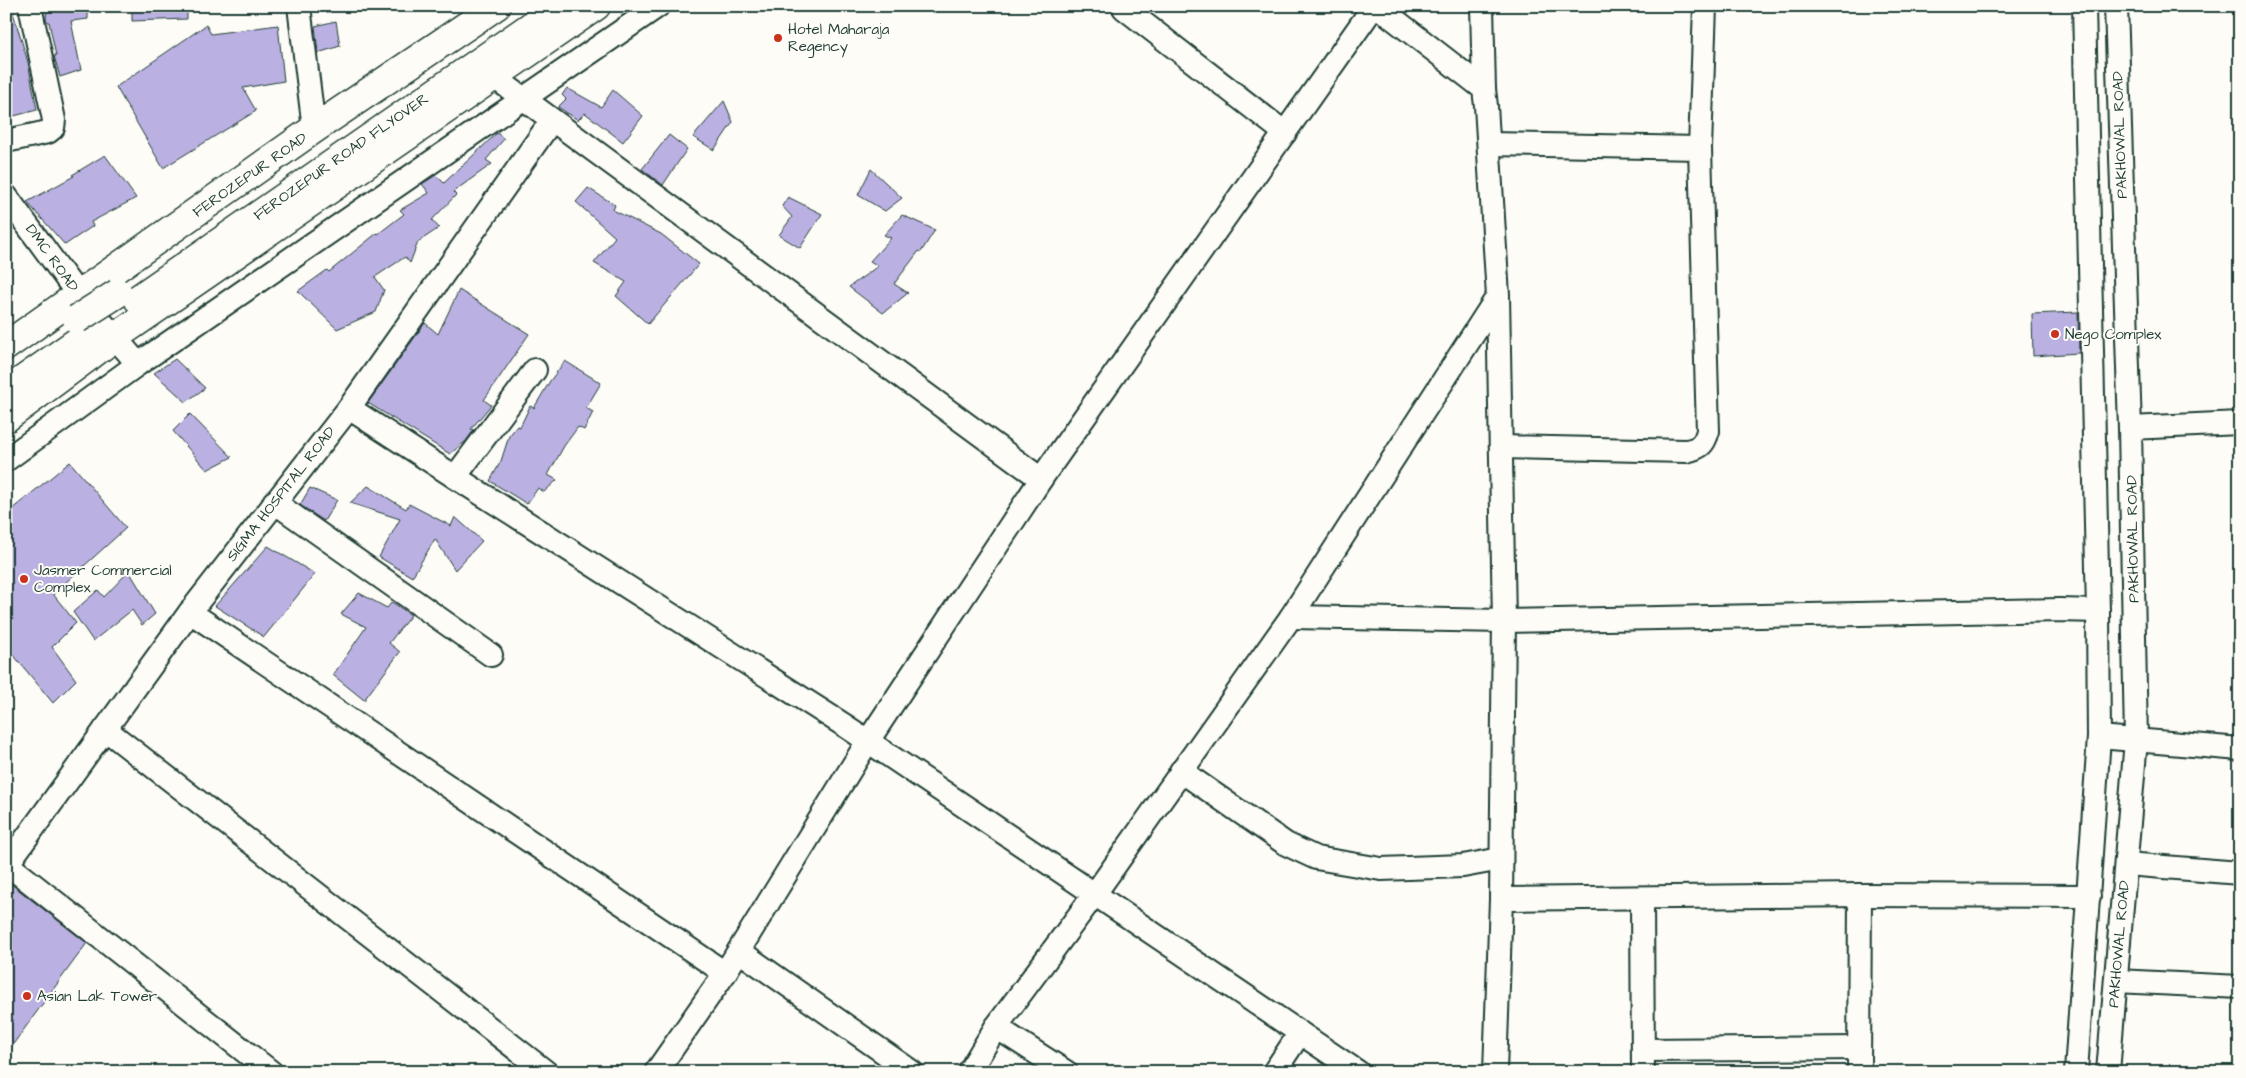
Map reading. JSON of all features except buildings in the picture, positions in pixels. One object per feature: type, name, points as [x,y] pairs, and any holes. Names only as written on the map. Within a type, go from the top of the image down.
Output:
[{"type":"main road","name":"FEROZEPUR ROAD","points":[[80,317],[314,129],[496,6]]},
{"type":"main road","name":"FEROZEPUR ROAD FLYOVER","points":[[120,301],[532,6]]},
{"type":"main road","name":"FEROZEPUR ROAD FLYOVER","points":[[120,301],[560,6]]},
{"type":"main road","points":[[6,418],[115,338],[596,6]]},
{"type":"main road","name":"FEROZEPUR ROAD","points":[[6,346],[120,301]]},
{"type":"main road","points":[[6,369],[80,317]]},
{"type":"main road","points":[[6,392],[80,317]]},
{"type":"street","points":[[6,140],[48,132],[53,128],[54,120],[30,6]]},
{"type":"street","points":[[299,6],[314,129]]},
{"type":"street","points":[[6,460],[138,364],[658,6]]},
{"type":"street","points":[[656,1072],[725,973],[868,741],[1041,479],[1376,6],[1484,89]]},
{"type":"street","points":[[1482,6],[1484,89],[1498,296],[1504,621],[1501,900],[1495,1072]]},
{"type":"street","points":[[1501,446],[1686,451],[1699,448],[1705,441],[1708,431],[1700,148],[1705,6]]},
{"type":"street","points":[[2076,1072],[2099,737],[2098,611],[2084,6]]},
{"type":"street","name":"PAKHOWAL ROAD","points":[[2108,1072],[2136,740],[2130,428],[2116,6]]},
{"type":"street","points":[[1124,8],[1285,133]]},
{"type":"street","points":[[494,78],[1041,479]]},
{"type":"street","name":"SIGMA HOSPITAL ROAD","points":[[7,865],[190,612],[349,408],[552,120]]},
{"type":"street","points":[[1489,144],[1700,148]]},
{"type":"street","name":"DMC ROAD","points":[[6,196],[80,317],[115,338],[138,364]]},
{"type":"street","points":[[969,1072],[996,1027],[1094,895],[1291,617],[1498,296]]},
{"type":"street","points":[[455,478],[535,370]]},
{"type":"street","points":[[349,408],[455,478],[868,741],[1358,1072]]},
{"type":"street","points":[[2130,428],[2240,422]]},
{"type":"street","points":[[274,502],[492,655]]},
{"type":"street","points":[[1291,617],[1504,621],[2050,610],[2098,611]]},
{"type":"street","points":[[190,612],[725,973]]},
{"type":"street","points":[[105,729],[546,1072]]},
{"type":"street","points":[[2099,737],[2240,749]]},
{"type":"street","points":[[1181,771],[1286,844],[1316,858],[1382,869],[1463,866],[1501,859]]},
{"type":"street","points":[[2126,864],[2240,874]]},
{"type":"street","points":[[7,865],[271,1072]]},
{"type":"street","points":[[1501,900],[1860,895],[2089,896]]},
{"type":"street","points":[[1859,1072],[1860,895]]},
{"type":"street","points":[[1642,898],[1643,1061],[1859,1048]]},
{"type":"street","points":[[739,951],[912,1072]]},
{"type":"street","points":[[2116,980],[2240,987]]},
{"type":"street","points":[[996,1027],[1066,1072]]},
{"type":"street","points":[[1274,1072],[1300,1032]]},
{"type":"place","name":"Hotel Maharaja Regency","points":[[778,38]]},
{"type":"place","name":"Nego Complex","points":[[2055,334]]},
{"type":"place","name":"Jasmer Commercial Complex","points":[[24,579]]},
{"type":"place","name":"Asian Lak Tower","points":[[27,996]]}]
